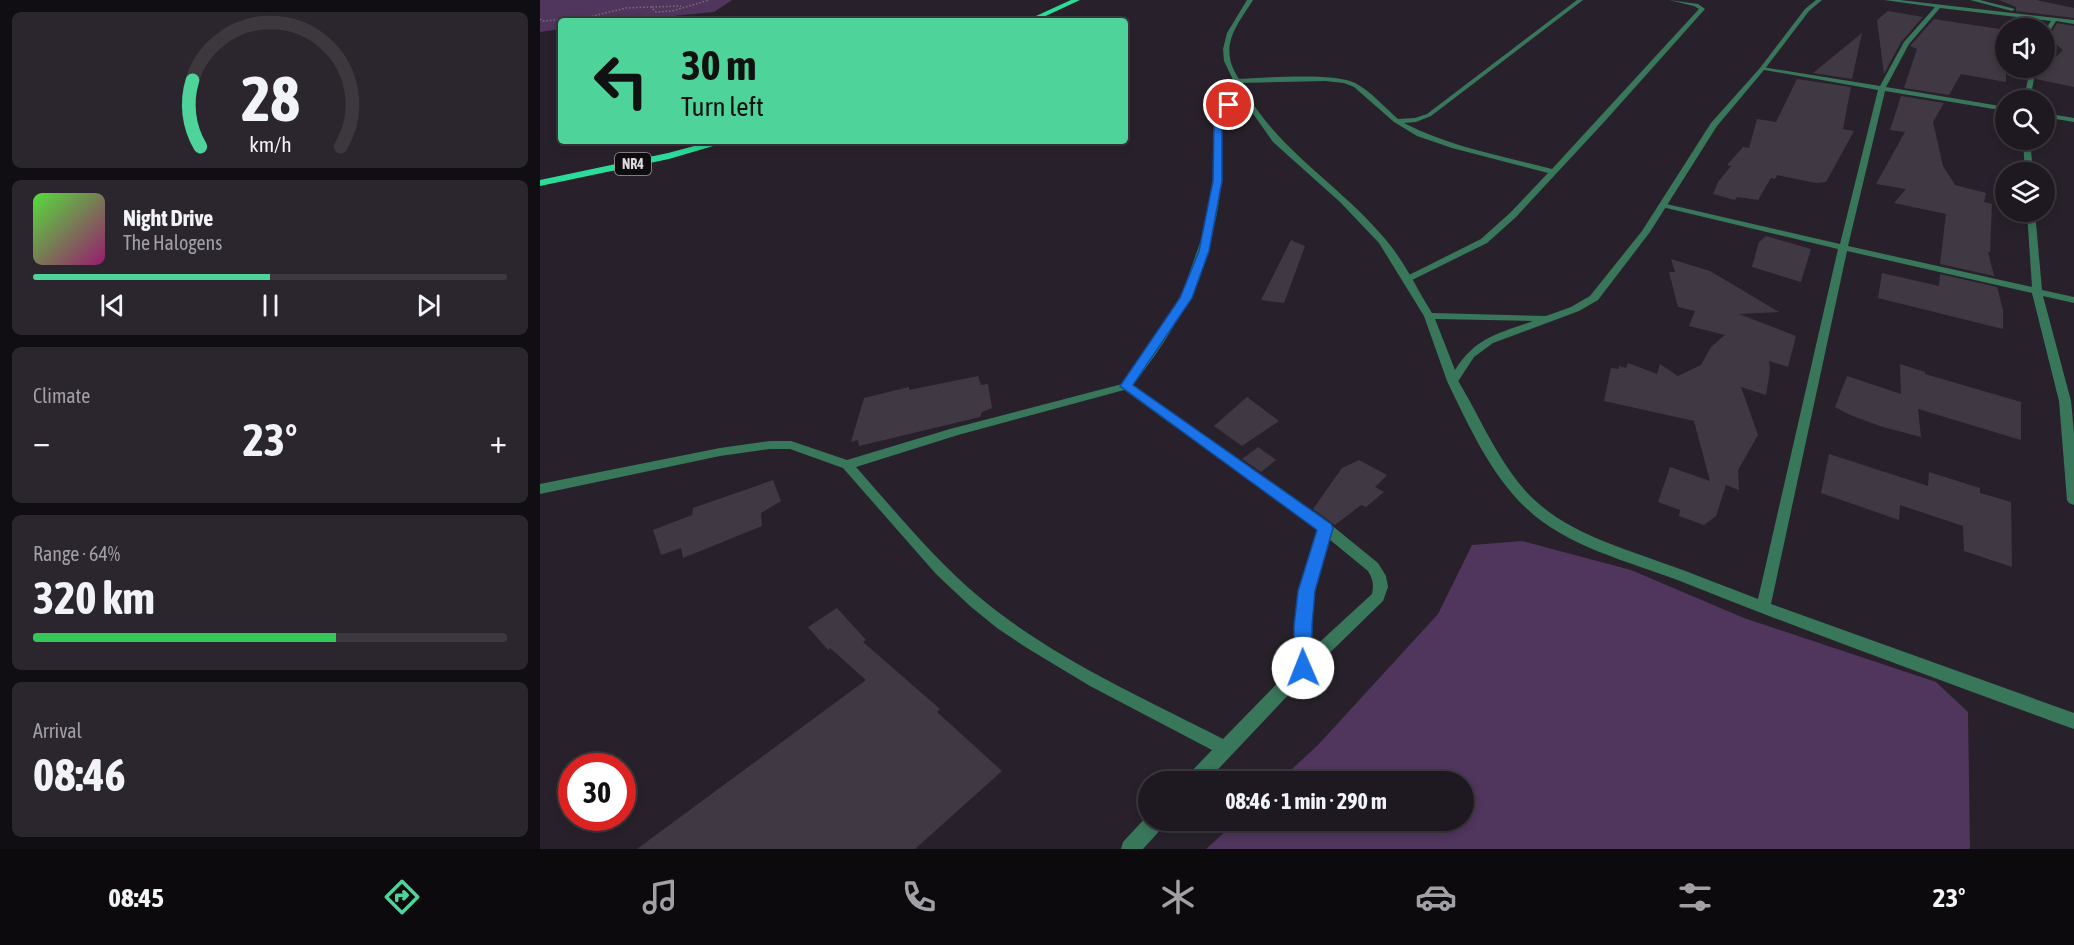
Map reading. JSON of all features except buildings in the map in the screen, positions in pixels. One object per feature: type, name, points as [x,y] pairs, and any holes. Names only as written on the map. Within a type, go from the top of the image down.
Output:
[{"type":"highway","points":[[1036,18],[1077,0]]},
{"type":"highway","name":"NR4","points":[[540,175],[610,162],[683,144]]},
{"type":"highway","name":"NR4","points":[[540,183],[669,156],[714,144]]},
{"type":"street","points":[[1250,0],[1230,33],[1226,49],[1227,61],[1245,98],[1276,140],[1369,227],[1408,279],[1429,316],[1471,418],[1514,486],[1530,504],[1572,532],[1763,608],[2074,721]]},
{"type":"street","points":[[1396,121],[1416,120],[1429,115],[1580,0]]},
{"type":"street","points":[[1408,279],[1484,241],[1513,215],[1702,9],[1696,5],[1672,0]]},
{"type":"street","points":[[1454,381],[1470,355],[1489,341],[1575,309],[1594,298],[1642,239],[1714,125],[1762,69],[1807,10],[1819,0]]},
{"type":"street","points":[[1887,0],[2036,18]]},
{"type":"street","points":[[1973,0],[2046,18]]},
{"type":"street","points":[[1763,608],[1843,248],[1882,89],[1906,43],[1938,7]]},
{"type":"street","points":[[2055,20],[2074,22]]},
{"type":"street","points":[[1762,69],[1995,107]]},
{"type":"street","points":[[1236,81],[1325,79],[1345,81],[1356,86],[1396,121],[1420,134],[1455,146],[1553,172]]},
{"type":"street","points":[[847,465],[954,432],[1126,386],[1186,298],[1204,251],[1212,214],[1217,181],[1218,121],[1229,105],[1245,98]]},
{"type":"street","points":[[2055,117],[2074,120]]},
{"type":"street","points":[[1662,206],[2074,300]]},
{"type":"street","points":[[2032,222],[2037,292],[2065,401],[2074,500]]},
{"type":"street","points":[[1429,316],[1551,318]]},
{"type":"street","points":[[1126,386],[1325,528],[1373,567],[1379,576],[1381,586],[1378,597],[1303,668],[1203,771]]},
{"type":"street","points":[[540,489],[720,452],[770,445],[791,445],[847,465],[934,562],[984,609],[1084,674],[1224,748]]},
{"type":"street","points":[[1303,668],[1306,591],[1325,528]]},
{"type":"street","points":[[1130,849],[1146,831]]},
{"type":"path","points":[[651,7],[656,12],[672,11],[709,0]]},
{"type":"path","points":[[578,18],[626,8],[687,5]]},
{"type":"path","points":[[540,19],[543,21],[558,20]]},
{"type":"shaded area","points":[[540,0],[732,0],[714,12],[653,18],[558,18],[558,29],[540,32]]},
{"type":"shaded area","points":[[1522,541],[1631,570],[1744,618],[1936,682],[1968,712],[1970,849],[1206,849],[1226,831],[1474,831],[1474,771],[1290,771],[1318,745],[1438,614],[1472,545]]},
{"type":"route","points":[[1229,105],[1218,121],[1217,181],[1204,251],[1186,298],[1142,366],[1126,386],[1325,528],[1306,591],[1303,668]]}]
